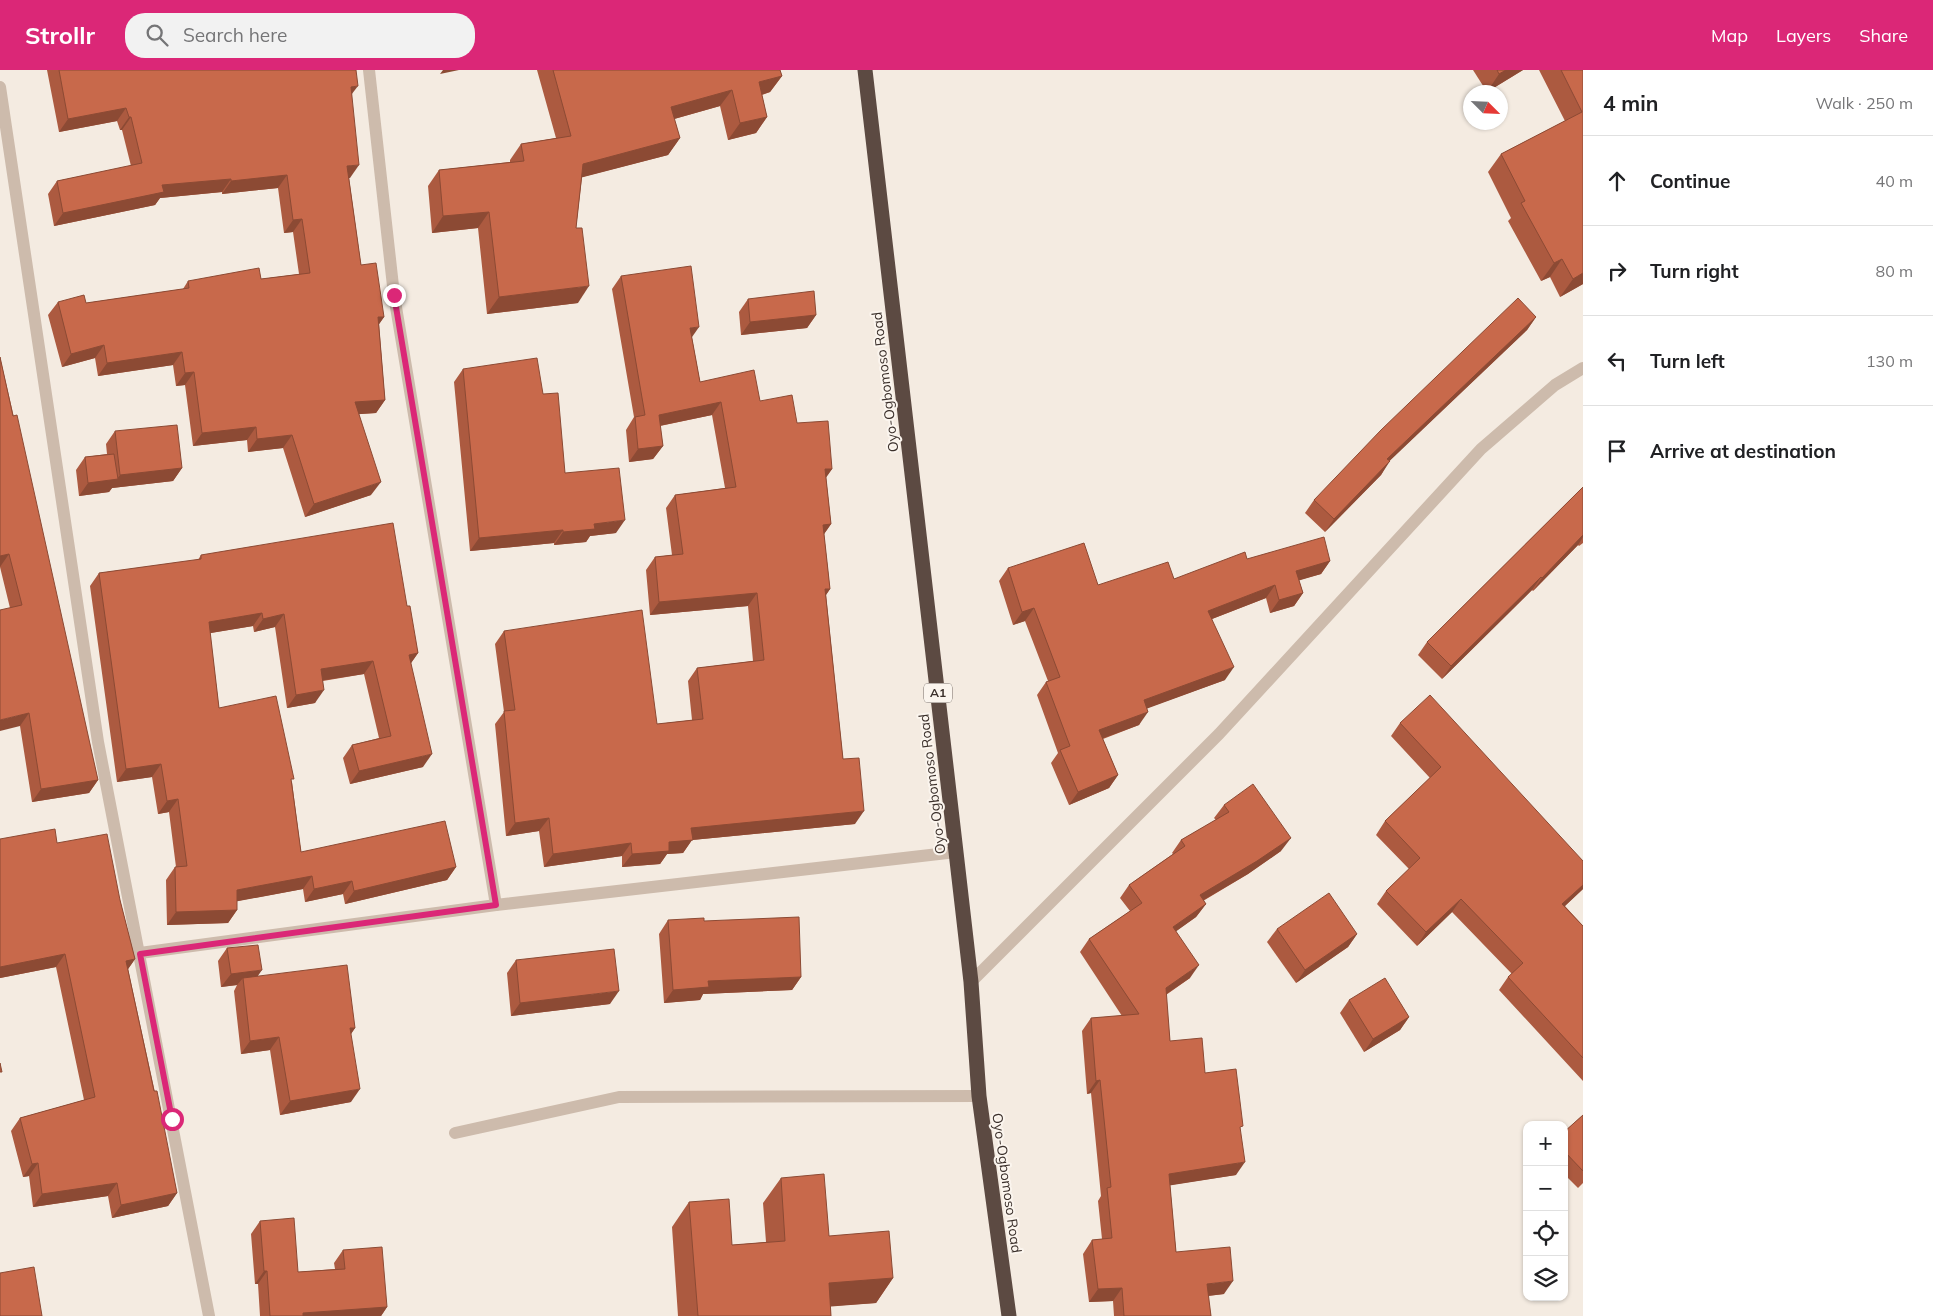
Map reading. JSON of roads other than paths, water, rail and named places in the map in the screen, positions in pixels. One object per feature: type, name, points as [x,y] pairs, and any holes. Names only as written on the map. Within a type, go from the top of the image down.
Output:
[{"type":"highway","name":"Oyo-Ogbomoso Road","points":[[865,70],[956,852],[970,982],[979,1096],[1009,1316]]},
{"type":"street","points":[[369,70],[394,295],[496,905]]},
{"type":"street","points":[[0,87],[98,742],[210,1316]]},
{"type":"street","points":[[970,982],[1219,734],[1481,450],[1556,385],[1583,368]]},
{"type":"street","points":[[140,954],[496,905],[956,852]]},
{"type":"street","points":[[455,1133],[619,1096],[979,1096]]}]
